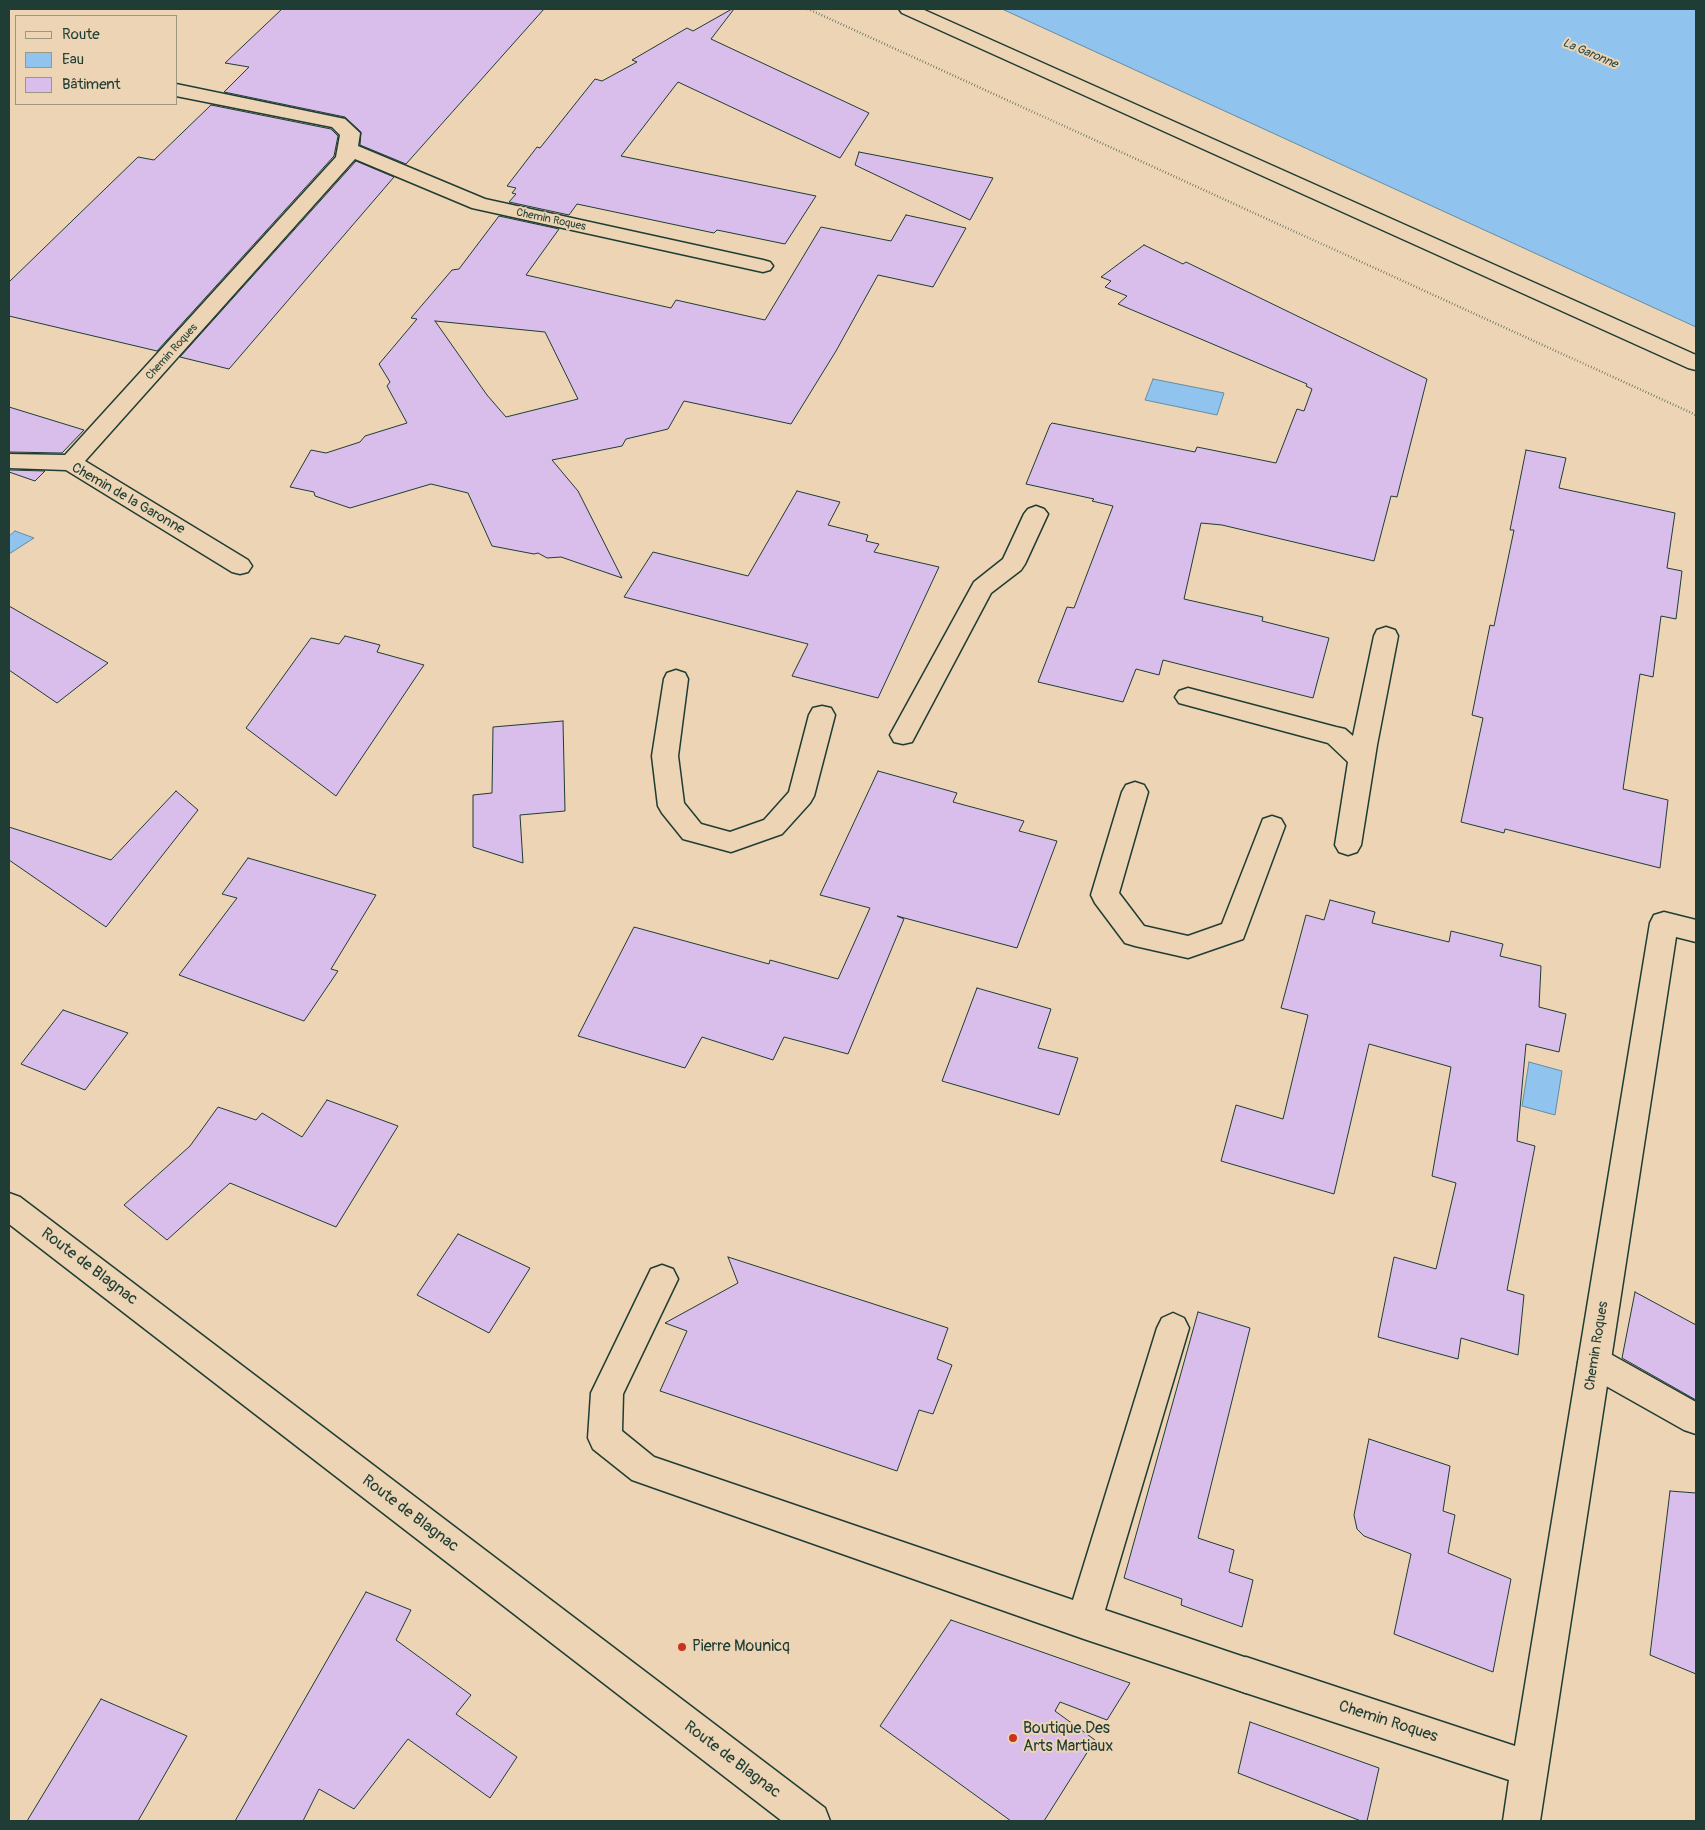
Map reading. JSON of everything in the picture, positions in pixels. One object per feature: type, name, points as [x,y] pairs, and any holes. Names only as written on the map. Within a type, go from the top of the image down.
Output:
[{"type":"street","points":[[908,9],[1696,363]]},
{"type":"street","points":[[178,90],[338,123],[350,133],[348,149]]},
{"type":"street","name":"Chemin Roques","points":[[72,464],[346,158],[348,149],[479,204],[763,266]]},
{"type":"street","name":"Chemin de la Garonne","points":[[9,461],[72,464],[240,566]]},
{"type":"street","points":[[902,734],[982,588],[1013,564],[1036,514]]},
{"type":"street","points":[[1348,845],[1362,759],[1386,636]]},
{"type":"street","points":[[676,679],[664,756],[671,806],[692,832],[731,842],[772,827],[801,796],[822,715]]},
{"type":"street","points":[[1188,698],[1336,736],[1362,759]]},
{"type":"street","points":[[1135,792],[1104,895],[1135,935],[1188,947],[1233,931],[1272,826]]},
{"type":"street","name":"Chemin Roques","points":[[1522,1821],[1664,923],[1696,931]]},
{"type":"street","name":"Route de Blagnac","points":[[9,1206],[812,1821]]},
{"type":"street","name":"Chemin Roques","points":[[662,1279],[607,1393],[605,1438],[644,1469],[1084,1621],[1530,1769]]},
{"type":"street","points":[[1084,1621],[1172,1328]]},
{"type":"street","points":[[1594,1362],[1696,1419]]},
{"type":"path","points":[[808,9],[1696,415]]},
{"type":"water","name":"La Garonne","points":[[1002,9],[1696,9],[1696,327]]},
{"type":"water","points":[[1153,379],[1224,393],[1217,415],[1145,400]]},
{"type":"water","points":[[15,531],[34,538],[9,554],[9,536]]},
{"type":"water","points":[[1529,1062],[1562,1071],[1555,1115],[1522,1106]]},
{"type":"building","points":[[282,9],[544,9],[406,164],[360,145],[361,132],[345,117],[224,92],[249,67],[225,63]]},
{"type":"building","points":[[734,9],[711,39],[869,113],[840,158],[678,82],[621,156],[816,196],[785,244],[717,230],[714,233],[577,204],[569,215],[509,202],[516,194],[512,193],[516,188],[507,186],[537,147],[540,148],[595,79],[602,81],[637,62],[632,60],[687,28],[693,31]]},
{"type":"building","points":[[211,105],[331,129],[338,136],[334,156],[157,351],[9,316],[9,282],[138,157],[154,160]]},
{"type":"building","points":[[859,152],[993,178],[970,220],[855,165]]},
{"type":"building","points":[[356,161],[394,177],[229,369],[180,357]]},
{"type":"building","points":[[906,215],[966,228],[933,287],[878,275],[836,351],[791,424],[684,401],[668,429],[626,439],[622,446],[552,460],[578,491],[622,578],[561,557],[547,558],[538,553],[534,554],[492,546],[468,493],[431,484],[350,508],[315,496],[314,492],[290,487],[311,450],[326,453],[360,442],[365,436],[407,423],[387,386],[390,382],[379,364],[417,319],[411,318],[452,270],[459,269],[499,216],[559,229],[526,275],[671,308],[676,300],[765,320],[821,227],[891,241]],"holes":[[[435,321],[545,332],[578,399],[506,417],[487,395]]]},
{"type":"building","points":[[1144,245],[1183,264],[1186,262],[1427,379],[1397,497],[1391,496],[1374,561],[1222,525],[1201,523],[1184,599],[1263,617],[1262,621],[1329,638],[1313,698],[1163,660],[1159,675],[1136,669],[1123,702],[1038,682],[1067,607],[1074,608],[1113,506],[1092,501],[1094,499],[1026,484],[1050,425],[1052,423],[1195,452],[1197,447],[1276,463],[1297,409],[1304,411],[1312,389],[1306,386],[1307,384],[1118,304],[1127,296],[1105,287],[1111,281],[1101,277]]},
{"type":"building","points":[[9,407],[84,430],[62,453],[9,452]]},
{"type":"building","points":[[1526,450],[1566,458],[1559,488],[1675,513],[1667,568],[1682,571],[1676,619],[1661,616],[1653,677],[1640,674],[1623,789],[1668,800],[1660,868],[1505,829],[1504,833],[1461,822],[1483,718],[1472,715],[1490,625],[1494,626],[1514,530],[1510,530]]},
{"type":"building","points":[[9,470],[45,471],[35,481],[9,472]]},
{"type":"building","points":[[797,491],[840,502],[828,525],[868,535],[866,541],[879,544],[874,552],[939,567],[878,698],[792,676],[808,644],[624,597],[653,552],[748,576]]},
{"type":"building","points":[[9,606],[108,663],[57,703],[9,670]]},
{"type":"building","points":[[345,636],[380,645],[377,652],[424,665],[336,796],[246,728],[311,638],[339,644]]},
{"type":"building","points":[[563,721],[565,811],[520,815],[523,863],[473,847],[473,795],[492,793],[493,727]]},
{"type":"building","points":[[878,771],[957,793],[953,802],[1024,821],[1019,831],[1057,841],[1017,948],[897,916],[904,919],[848,1054],[784,1037],[773,1060],[702,1037],[685,1068],[578,1036],[634,927],[769,964],[770,960],[838,979],[870,908],[820,895]]},
{"type":"building","points":[[176,791],[198,810],[106,927],[9,860],[9,827],[111,860]]},
{"type":"building","points":[[248,858],[376,895],[331,969],[338,971],[304,1021],[179,975],[237,898],[222,894]]},
{"type":"building","points":[[1330,900],[1375,912],[1372,923],[1449,942],[1451,931],[1503,944],[1500,956],[1541,966],[1539,1007],[1566,1014],[1559,1052],[1526,1044],[1517,1141],[1535,1146],[1507,1290],[1524,1295],[1518,1355],[1461,1338],[1458,1359],[1378,1337],[1394,1257],[1436,1269],[1456,1183],[1432,1176],[1451,1067],[1369,1044],[1334,1194],[1221,1161],[1236,1105],[1283,1119],[1308,1015],[1281,1008],[1306,915],[1324,920]]},
{"type":"building","points":[[977,988],[1051,1009],[1038,1048],[1078,1058],[1059,1115],[942,1081]]},
{"type":"building","points":[[63,1010],[128,1033],[85,1090],[21,1064]]},
{"type":"building","points":[[327,1100],[398,1126],[336,1227],[230,1183],[167,1240],[124,1205],[190,1146],[218,1107],[256,1120],[262,1113],[302,1137]]},
{"type":"building","points":[[458,1234],[530,1268],[489,1333],[417,1295]]},
{"type":"building","points":[[728,1257],[948,1328],[937,1359],[952,1365],[933,1414],[919,1410],[897,1471],[660,1391],[687,1331],[665,1323],[738,1283]]},
{"type":"building","points":[[1635,1292],[1696,1325],[1696,1400],[1622,1358]]},
{"type":"building","points":[[1198,1312],[1250,1328],[1198,1538],[1234,1550],[1229,1572],[1253,1580],[1242,1627],[1181,1605],[1182,1599],[1124,1578]]},
{"type":"building","points":[[1369,1439],[1450,1466],[1443,1511],[1455,1515],[1448,1553],[1511,1579],[1493,1672],[1394,1634],[1411,1554],[1364,1536],[1357,1529],[1354,1515]]},
{"type":"building","points":[[1670,1491],[1696,1493],[1696,1674],[1650,1655]]},
{"type":"building","points":[[366,1592],[411,1610],[396,1640],[471,1695],[456,1714],[517,1757],[490,1798],[408,1739],[354,1809],[319,1789],[303,1821],[235,1821]]},
{"type":"building","points":[[951,1620],[1130,1683],[1107,1720],[1060,1702],[1055,1711],[1095,1740],[1044,1821],[1011,1821],[880,1726]]},
{"type":"building","points":[[101,1699],[187,1736],[138,1821],[27,1821]]},
{"type":"building","points":[[1250,1722],[1379,1768],[1367,1821],[1361,1821],[1238,1773]]},
{"type":"place","name":"Pierre Mounicq","points":[[682,1647]]},
{"type":"place","name":"Boutique Des Arts Martiaux","points":[[1013,1738]]}]
